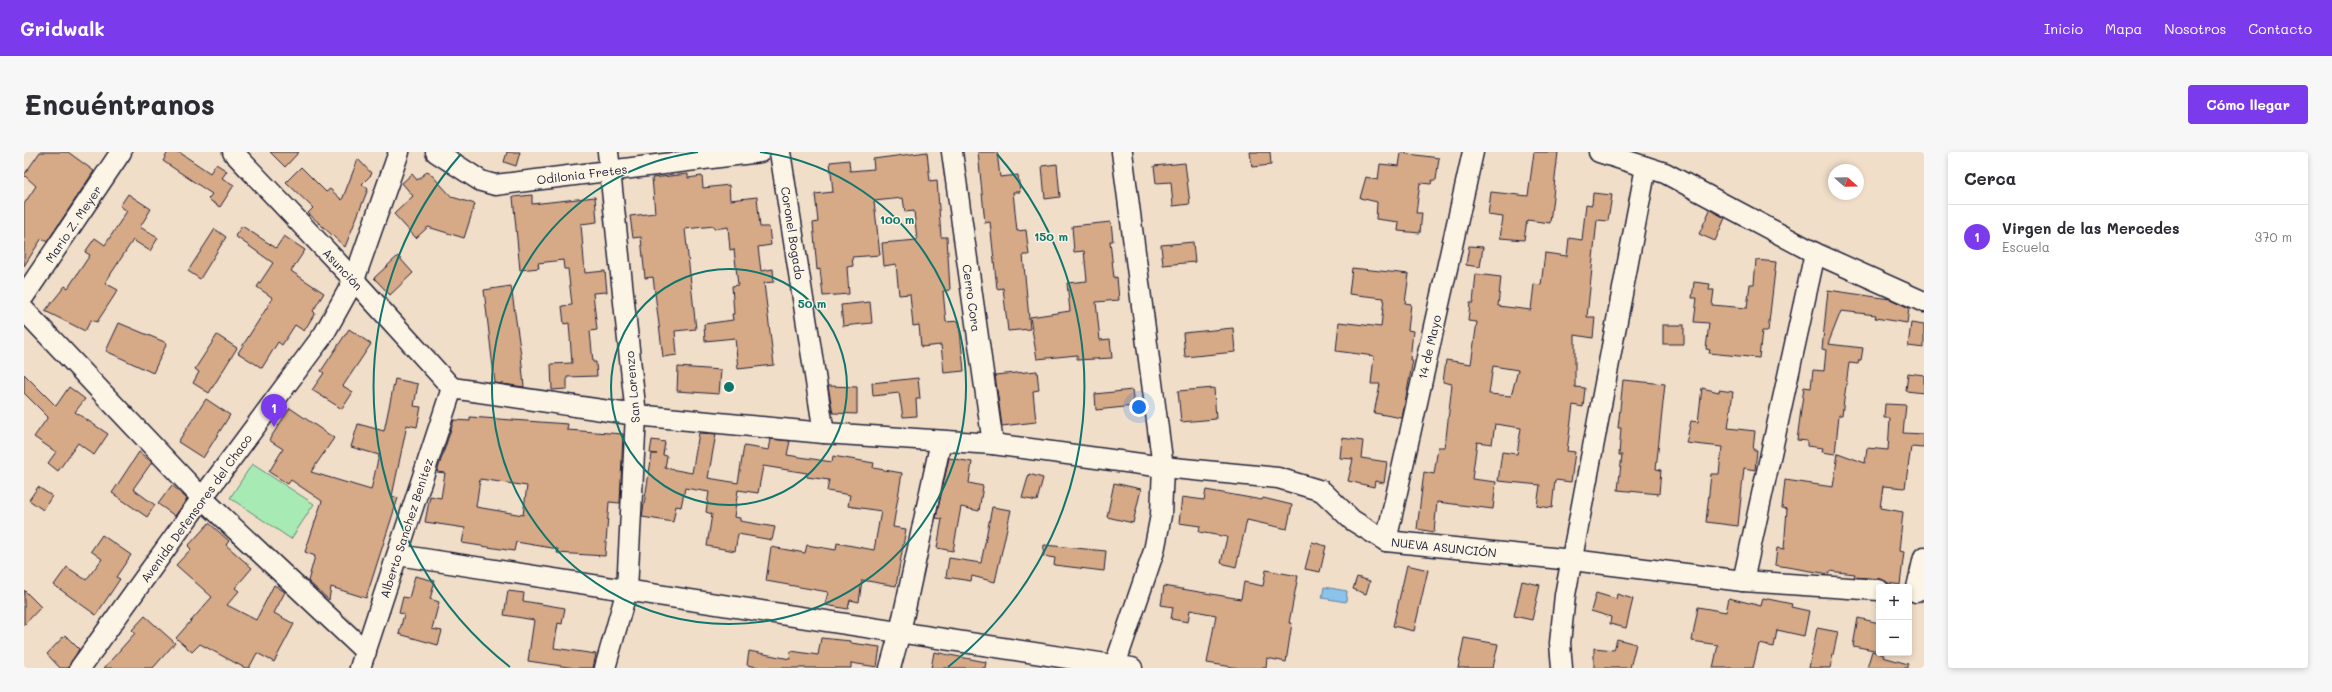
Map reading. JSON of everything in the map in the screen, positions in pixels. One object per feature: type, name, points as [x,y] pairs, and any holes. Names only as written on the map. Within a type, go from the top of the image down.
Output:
[{"type":"street","name":"Mario Z. Meyer","points":[[24,296],[121,152]]},
{"type":"street","name":"Asunción","points":[[232,152],[354,280],[452,388]]},
{"type":"street","name":"Avenida Defensores del Chaco","points":[[80,668],[202,498],[324,334],[354,280],[399,152]]},
{"type":"street","name":"Odilonia Fretes","points":[[436,152],[481,181],[495,185],[609,161],[760,152]]},
{"type":"street","name":"Coronel Bogado","points":[[780,152],[824,433]]},
{"type":"street","name":"Cerro Cora","points":[[952,152],[993,444]]},
{"type":"street","points":[[398,555],[1123,667],[1154,551],[1161,515],[1163,467],[1122,152]]},
{"type":"street","name":"14 de Mayo","points":[[1386,541],[1473,152]]},
{"type":"street","points":[[1600,152],[1665,173],[1815,254],[1924,302]]},
{"type":"street","name":"San Lorenzo","points":[[605,668],[627,590],[636,415],[609,161]]},
{"type":"street","points":[[1562,668],[1560,643],[1565,595],[1612,339],[1646,167]]},
{"type":"street","points":[[1743,581],[1815,254]]},
{"type":"street","points":[[24,310],[202,498],[363,660]]},
{"type":"street","name":"NUEVA ASUNCIÓN","points":[[452,388],[636,415],[824,433],[993,444],[1163,467],[1278,478],[1322,491],[1352,520],[1386,541],[1572,560],[1743,581],[1876,590]]},
{"type":"street","name":"Alberto Sanchez Benitez","points":[[363,660],[452,388]]},
{"type":"street","points":[[890,668],[900,632],[941,441]]},
{"type":"street","points":[[1916,592],[1924,557]]},
{"type":"green space","points":[[252,464],[314,504],[291,539],[230,498]]},
{"type":"water","points":[[1324,587],[1347,591],[1346,602],[1322,598]]},
{"type":"building","points":[[40,152],[68,152],[94,171],[47,242],[42,238],[24,266],[24,204],[36,186],[24,175]]},
{"type":"building","points":[[168,152],[179,152],[210,173],[216,164],[227,171],[222,178],[234,185],[220,207],[208,199],[212,194],[163,161]]},
{"type":"building","points":[[270,152],[299,152],[285,167]]},
{"type":"building","points":[[507,152],[520,152],[516,166],[504,162]]},
{"type":"building","points":[[927,152],[930,181],[937,180],[941,237],[947,237],[950,290],[943,291],[946,322],[959,321],[964,371],[944,373],[941,345],[921,347],[919,325],[913,326],[910,294],[899,295],[896,264],[884,266],[882,243],[917,240],[914,211],[905,212],[903,198],[874,201],[880,255],[852,257],[853,266],[847,267],[849,294],[823,296],[820,269],[817,270],[813,223],[818,222],[815,194],[833,192],[830,162],[849,160],[850,171],[874,169],[873,159]]},
{"type":"building","points":[[978,152],[997,152],[1000,177],[1018,175],[1020,192],[1013,192],[1017,231],[1026,230],[1029,255],[1023,255],[1030,329],[1008,331],[1003,288],[997,289],[990,222],[985,223]]},
{"type":"building","points":[[1250,152],[1270,152],[1271,165],[1252,167]]},
{"type":"building","points":[[1534,152],[1558,152],[1550,223],[1527,220],[1524,240],[1500,238],[1503,217],[1488,215],[1491,192],[1528,196]]},
{"type":"building","points":[[1401,153],[1439,158],[1436,180],[1432,180],[1431,184],[1420,183],[1416,213],[1422,213],[1420,233],[1398,231],[1399,222],[1376,219],[1377,202],[1360,198],[1366,177],[1378,180],[1380,164],[1399,166]]},
{"type":"building","points":[[358,159],[372,174],[362,184],[368,189],[345,247],[308,213],[313,208],[286,182],[301,167],[326,192],[330,189],[342,200]]},
{"type":"building","points":[[1185,163],[1190,204],[1173,206],[1171,182],[1156,183],[1154,166]]},
{"type":"building","points":[[1057,164],[1060,197],[1045,199],[1042,166]]},
{"type":"building","points":[[428,171],[452,197],[475,204],[464,238],[428,227],[416,238],[394,214],[413,196],[402,183],[412,174],[417,180]]},
{"type":"building","points":[[688,174],[688,178],[702,176],[703,188],[729,185],[730,200],[757,197],[760,227],[769,227],[771,245],[758,247],[761,271],[773,269],[774,282],[764,283],[774,365],[738,369],[735,338],[705,341],[704,324],[733,320],[732,286],[738,285],[734,249],[730,250],[728,227],[714,229],[714,226],[685,229],[696,329],[675,331],[677,355],[663,357],[653,277],[645,278],[641,237],[633,238],[630,216],[655,213],[652,178]]},
{"type":"building","points":[[1593,193],[1612,195],[1608,221],[1597,220],[1587,317],[1595,317],[1593,338],[1575,335],[1575,387],[1585,388],[1583,407],[1573,405],[1567,451],[1575,452],[1571,482],[1555,480],[1552,508],[1537,506],[1540,485],[1498,481],[1502,452],[1517,454],[1521,428],[1495,424],[1492,444],[1477,442],[1472,479],[1496,482],[1493,509],[1437,502],[1434,532],[1417,529],[1424,472],[1434,474],[1438,447],[1445,447],[1452,384],[1443,382],[1446,360],[1471,364],[1477,322],[1468,321],[1470,303],[1473,303],[1476,274],[1501,277],[1498,306],[1531,310],[1534,284],[1541,285],[1545,253],[1567,256],[1569,238],[1582,240],[1586,204],[1592,205]],"holes":[[[1493,366],[1518,370],[1511,396],[1489,394]]]},
{"type":"building","points":[[128,194],[151,209],[140,227],[158,238],[150,251],[133,240],[105,283],[118,290],[97,322],[91,320],[85,331],[45,311],[65,286],[68,288],[90,255],[85,252],[95,238],[105,245],[127,211],[120,206]]},
{"type":"building","points":[[532,195],[532,204],[595,197],[597,222],[581,224],[585,273],[605,271],[607,292],[593,293],[597,330],[590,331],[593,362],[596,362],[597,376],[567,377],[567,389],[552,390],[551,364],[572,363],[569,323],[564,324],[562,306],[572,305],[568,269],[564,269],[563,260],[538,263],[539,268],[520,270],[513,197]]},
{"type":"building","points":[[1710,210],[1725,218],[1715,241],[1699,234]]},
{"type":"building","points":[[1111,222],[1113,241],[1110,241],[1114,278],[1117,277],[1119,300],[1096,302],[1100,340],[1110,339],[1112,358],[1077,360],[1077,355],[1037,359],[1030,317],[1070,311],[1067,283],[1087,281],[1084,251],[1074,252],[1072,226]]},
{"type":"building","points":[[242,226],[276,248],[284,236],[305,250],[291,271],[324,293],[313,311],[315,313],[304,331],[295,325],[282,345],[278,342],[262,368],[238,353],[273,298],[257,287],[273,263],[235,236]]},
{"type":"building","points":[[215,229],[226,237],[200,279],[188,271]]},
{"type":"building","points":[[1193,242],[1195,262],[1163,265],[1161,245]]},
{"type":"building","points":[[1469,246],[1483,247],[1480,267],[1466,265]]},
{"type":"building","points":[[398,256],[413,273],[390,295],[374,278]]},
{"type":"building","points":[[1756,260],[1776,262],[1768,331],[1762,331],[1759,358],[1709,353],[1710,350],[1706,349],[1709,323],[1694,322],[1697,298],[1692,298],[1694,282],[1710,284],[1709,290],[1714,290],[1712,305],[1747,308],[1750,284],[1754,284]]},
{"type":"building","points":[[1352,268],[1409,274],[1405,303],[1411,304],[1408,330],[1413,331],[1410,360],[1413,360],[1402,418],[1374,413],[1380,384],[1371,384],[1374,356],[1336,351],[1339,322],[1381,327],[1384,298],[1349,294]]},
{"type":"building","points":[[511,286],[524,387],[495,383],[484,290]]},
{"type":"building","points":[[1828,290],[1890,299],[1909,308],[1907,323],[1875,318],[1876,315],[1841,311],[1828,344],[1863,348],[1861,360],[1859,360],[1858,364],[1849,363],[1842,415],[1839,415],[1835,454],[1822,452],[1823,448],[1807,446],[1807,441],[1797,440],[1804,387],[1811,388],[1813,370],[1824,371],[1826,350],[1822,349]]},
{"type":"building","points":[[870,302],[872,323],[843,326],[841,305]]},
{"type":"building","points":[[119,323],[167,343],[153,373],[106,351]]},
{"type":"building","points":[[1911,323],[1924,325],[1924,348],[1908,346]]},
{"type":"building","points":[[1663,325],[1684,325],[1684,344],[1663,344]]},
{"type":"building","points":[[1233,328],[1235,352],[1185,357],[1183,333]]},
{"type":"building","points":[[349,329],[371,344],[343,386],[353,392],[342,409],[312,390],[324,373],[321,371]]},
{"type":"building","points":[[217,335],[237,348],[209,393],[193,383],[199,372],[195,369]]},
{"type":"building","points":[[678,367],[721,370],[719,394],[677,391]]},
{"type":"building","points":[[1037,371],[1039,390],[1033,391],[1036,422],[1002,426],[995,375]]},
{"type":"building","points":[[1908,373],[1924,375],[1924,393],[1906,391]]},
{"type":"building","points":[[24,374],[56,406],[69,387],[85,399],[75,412],[108,434],[94,455],[78,443],[58,471],[48,463],[56,452],[34,437],[48,417],[24,393]]},
{"type":"building","points":[[918,378],[920,399],[916,399],[917,416],[903,417],[899,393],[873,396],[872,383]]},
{"type":"building","points":[[395,379],[418,384],[414,406],[421,407],[417,427],[407,425],[392,496],[398,498],[366,598],[331,587],[329,600],[308,581],[315,556],[305,552],[322,501],[291,480],[288,484],[269,472],[283,449],[269,440],[290,408],[334,438],[311,472],[371,490],[379,455],[351,447],[358,424],[384,431]]},
{"type":"building","points":[[1623,380],[1665,384],[1656,469],[1661,470],[1659,494],[1618,490],[1622,455],[1619,455],[1621,428],[1618,428]]},
{"type":"building","points":[[828,386],[857,387],[857,414],[833,413]]},
{"type":"building","points":[[1214,388],[1216,419],[1181,422],[1178,391]]},
{"type":"building","points":[[1702,388],[1719,392],[1719,390],[1733,392],[1728,428],[1755,431],[1753,450],[1757,450],[1755,470],[1744,468],[1738,526],[1706,522],[1711,474],[1719,474],[1722,447],[1686,443],[1691,421],[1698,422]]},
{"type":"building","points":[[1132,390],[1134,406],[1096,410],[1095,394]]},
{"type":"building","points":[[206,399],[230,415],[203,458],[178,442]]},
{"type":"building","points":[[1885,404],[1906,405],[1903,433],[1924,434],[1924,448],[1911,447],[1905,488],[1883,486],[1880,508],[1903,512],[1899,551],[1904,552],[1900,584],[1888,583],[1880,579],[1854,577],[1855,574],[1829,571],[1829,574],[1775,565],[1777,548],[1784,549],[1787,509],[1782,508],[1785,480],[1833,487],[1838,453],[1865,463],[1867,448],[1888,450],[1890,418],[1884,418]]},
{"type":"building","points":[[470,417],[568,424],[567,430],[623,434],[620,503],[609,502],[605,556],[557,553],[558,549],[516,542],[514,551],[462,543],[465,528],[425,522],[430,496],[441,498],[445,473],[437,472],[454,420],[470,421]],"holes":[[[480,479],[527,486],[523,515],[476,507]]]},
{"type":"building","points":[[699,433],[716,434],[708,478],[738,483],[744,446],[769,450],[771,439],[790,441],[787,455],[832,462],[833,456],[874,463],[873,468],[902,473],[893,527],[906,529],[896,586],[862,580],[859,602],[850,600],[848,609],[825,605],[828,592],[766,581],[771,547],[805,553],[807,545],[836,550],[837,543],[874,550],[881,511],[848,506],[850,495],[827,491],[829,480],[807,477],[807,473],[763,466],[758,493],[738,490],[734,517],[740,518],[740,521],[775,527],[772,540],[738,534],[735,551],[707,546],[712,514],[706,512],[709,492],[685,488],[681,507],[676,506],[673,522],[642,517],[652,454],[657,454],[650,453],[652,440],[665,442],[663,455],[667,456],[665,468],[692,473]]},
{"type":"building","points":[[1342,438],[1363,441],[1361,458],[1387,462],[1384,483],[1375,481],[1374,487],[1348,481],[1353,459],[1340,458]]},
{"type":"building","points":[[139,452],[152,462],[133,489],[155,505],[147,517],[112,493]]},
{"type":"building","points":[[949,458],[972,462],[969,483],[983,486],[979,511],[961,507],[953,551],[937,548],[942,519],[936,518]]},
{"type":"building","points":[[1029,474],[1043,478],[1037,501],[1022,498]]},
{"type":"building","points":[[1114,483],[1141,489],[1133,523],[1107,517]]},
{"type":"building","points":[[172,485],[187,499],[175,516],[158,504]]},
{"type":"building","points":[[38,487],[52,496],[43,510],[29,500]]},
{"type":"building","points":[[1206,490],[1262,500],[1263,498],[1292,505],[1287,529],[1247,520],[1236,567],[1221,563],[1227,537],[1199,532],[1200,526],[1179,523],[1182,497],[1204,500]]},
{"type":"building","points":[[992,507],[1011,510],[995,582],[972,576],[971,581],[946,577],[949,558],[981,563]]},
{"type":"building","points":[[209,523],[229,541],[226,545],[252,568],[235,588],[239,591],[227,605],[256,620],[274,585],[285,592],[274,613],[294,624],[274,662],[257,653],[249,668],[245,668],[200,644],[192,652],[176,638],[212,597],[176,565],[191,549],[188,546]]},
{"type":"building","points":[[102,535],[131,555],[116,577],[120,579],[96,615],[54,585],[67,567],[86,580],[102,559],[91,551]]},
{"type":"building","points":[[1312,542],[1326,546],[1320,572],[1305,569]]},
{"type":"building","points":[[1044,545],[1106,551],[1104,571],[1054,565],[1055,558],[1043,556]]},
{"type":"building","points":[[1407,565],[1428,570],[1414,631],[1393,626]]},
{"type":"building","points":[[1266,570],[1298,576],[1289,623],[1292,623],[1286,662],[1267,658],[1266,668],[1239,668],[1207,663],[1216,615],[1190,610],[1188,622],[1171,619],[1173,607],[1161,605],[1164,586],[1241,599],[1244,582],[1263,586]]},
{"type":"building","points":[[415,576],[435,581],[430,599],[439,602],[432,629],[442,631],[438,645],[399,634],[404,614],[399,613],[403,597],[409,598]]},
{"type":"building","points":[[1357,577],[1370,581],[1366,594],[1353,589]]},
{"type":"building","points":[[1522,581],[1540,585],[1532,620],[1514,616]]},
{"type":"building","points":[[24,590],[41,607],[24,625]]},
{"type":"building","points":[[508,591],[524,593],[523,601],[565,608],[562,624],[558,623],[554,648],[596,654],[593,668],[575,668],[528,661],[534,620],[504,615]]},
{"type":"building","points":[[1596,593],[1616,599],[1617,594],[1633,599],[1626,628],[1610,624],[1611,617],[1591,611]]},
{"type":"building","points":[[1729,598],[1761,606],[1763,598],[1792,604],[1791,607],[1809,611],[1804,636],[1777,630],[1774,647],[1759,644],[1753,668],[1713,668],[1718,645],[1692,641],[1698,607],[1726,612]]},
{"type":"building","points":[[145,616],[175,643],[153,668],[104,668],[135,633],[132,630]]},
{"type":"building","points":[[1858,618],[1876,622],[1876,650],[1853,646]]},
{"type":"building","points":[[1817,628],[1838,632],[1830,668],[1809,668]]},
{"type":"building","points":[[65,635],[79,649],[69,668],[60,668],[47,654]]},
{"type":"building","points":[[821,638],[851,641],[851,643],[880,647],[877,667],[851,663],[851,668],[762,668],[747,665],[749,651],[790,659],[791,651],[818,655]]},
{"type":"building","points":[[1464,638],[1498,644],[1493,668],[1458,668]]},
{"type":"building","points":[[1617,639],[1636,644],[1630,668],[1594,668],[1594,648],[1614,650]]},
{"type":"building","points":[[1872,651],[1876,652],[1876,656],[1884,656],[1908,664],[1908,668],[1867,668]]},
{"type":"building","points":[[934,652],[986,662],[985,668],[931,668]]},
{"type":"place","name":"Virgen de las Mercedes","points":[[274,427]]}]
